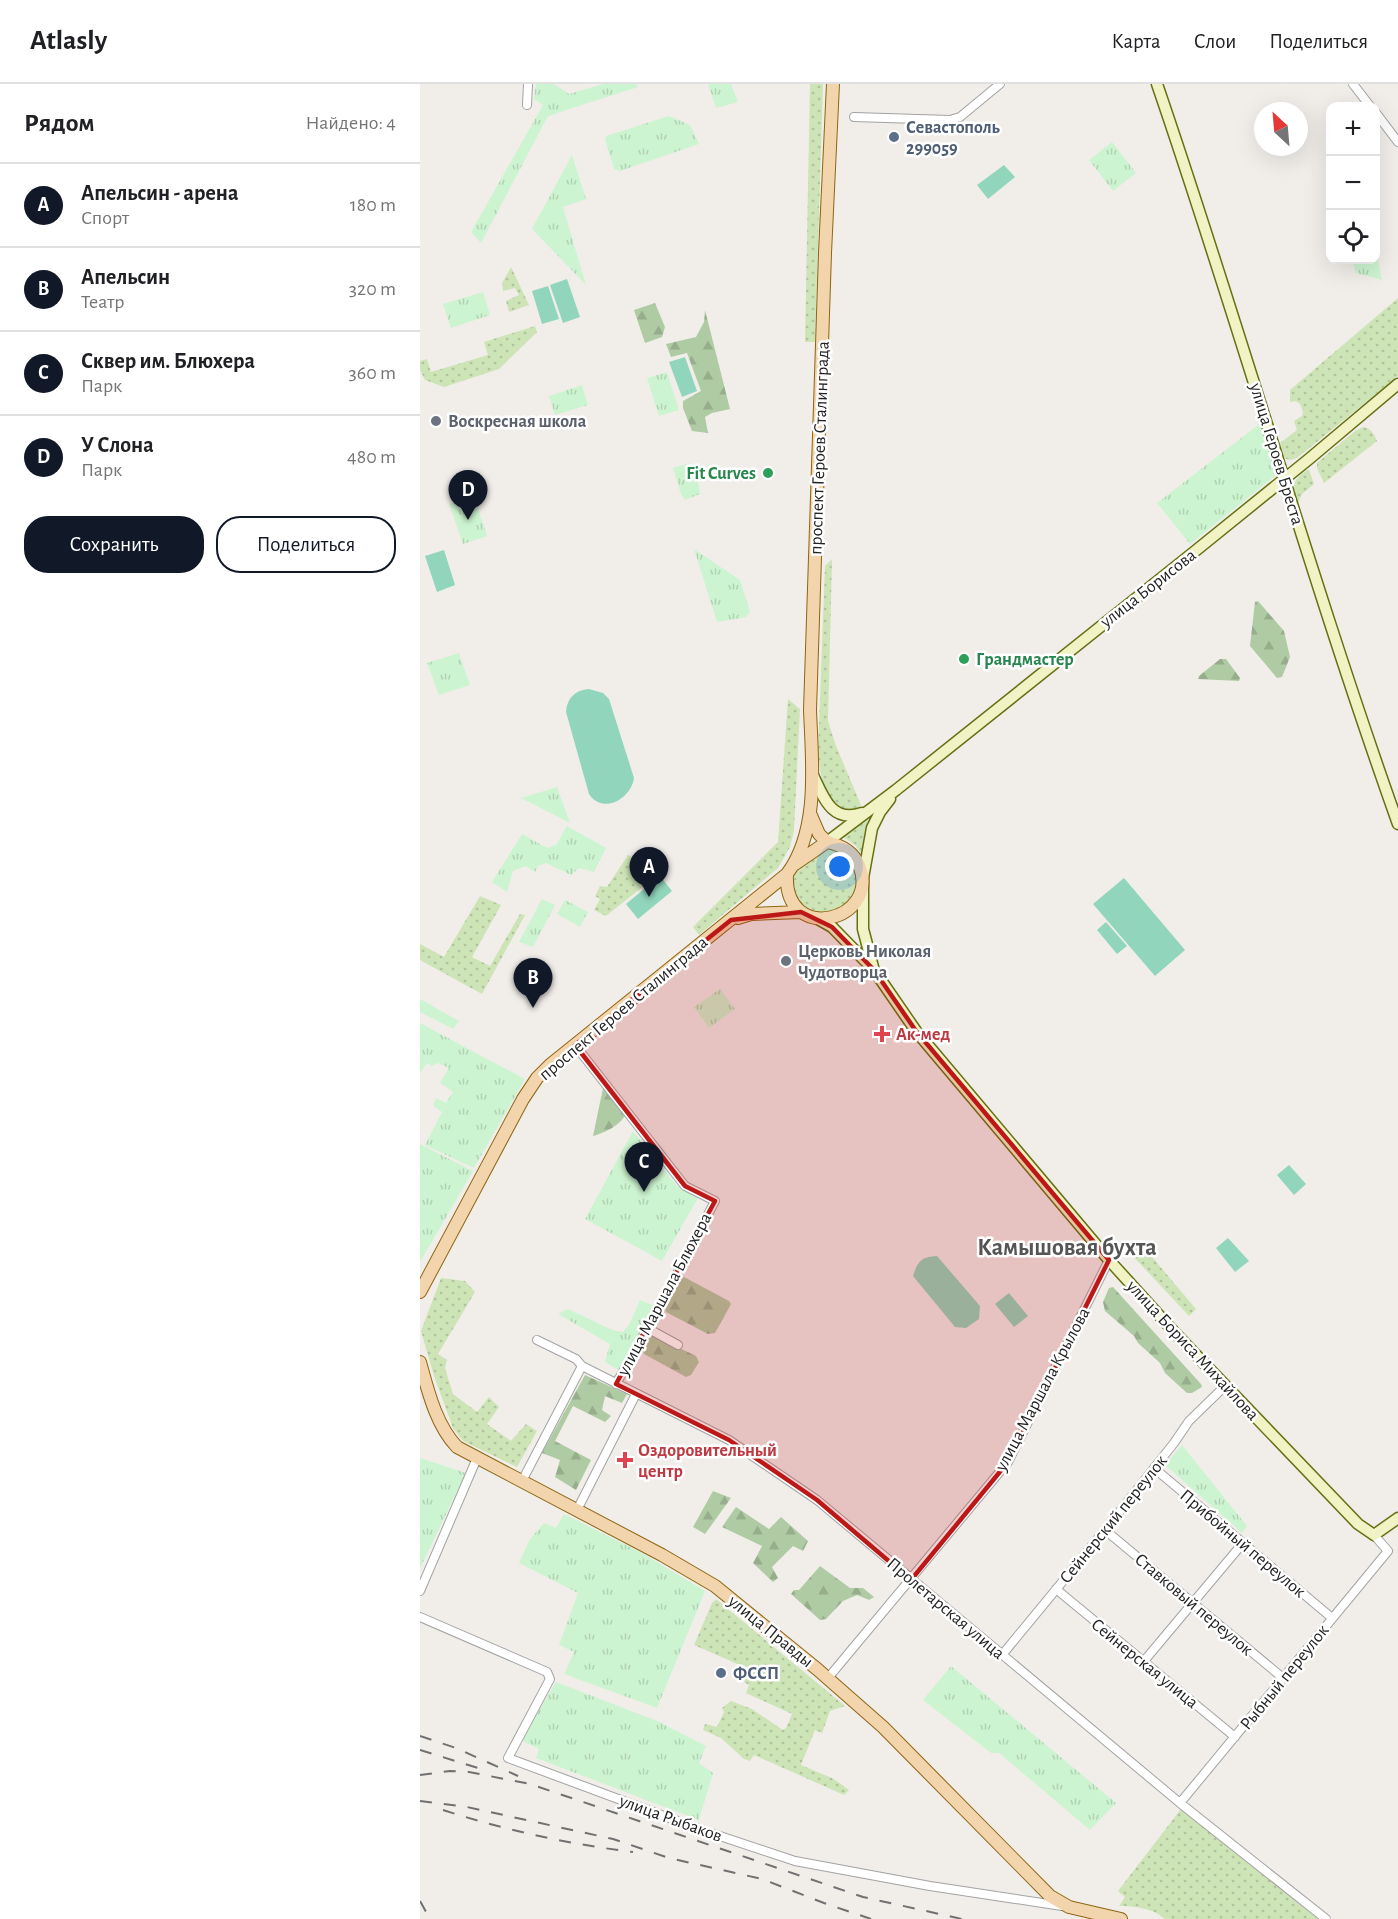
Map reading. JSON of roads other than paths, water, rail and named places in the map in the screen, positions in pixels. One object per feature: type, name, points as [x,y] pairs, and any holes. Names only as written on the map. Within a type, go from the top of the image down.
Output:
[{"type":"main road","name":"проспект Героев Сталинграда","points":[[420,1292],[523,1099],[537,1078],[791,869],[810,813],[811,689],[825,253],[833,84]]},
{"type":"main road","points":[[810,813],[819,834],[827,842],[839,845],[850,852],[858,863],[863,878],[858,899],[853,906],[842,914],[818,920],[801,912],[792,902],[787,887],[791,869],[827,842]]},
{"type":"main road","name":"проспект Героев Сталинграда","points":[[731,920],[751,914],[801,912]]},
{"type":"main road","name":"улица Правды","points":[[420,1362],[443,1431],[457,1447],[715,1586],[828,1678],[883,1727],[1050,1896],[1069,1907],[1121,1919]]},
{"type":"street","points":[[527,105],[528,84]]},
{"type":"street","points":[[854,117],[950,120],[960,117],[1000,84]]},
{"type":"street","name":"улица Героев Бреста","points":[[1157,84],[1398,824]]},
{"type":"street","points":[[1353,84],[1367,102]]},
{"type":"street","points":[[1380,118],[1398,142]]},
{"type":"street","name":"улица Борисова","points":[[827,842],[896,790],[1398,384]]},
{"type":"street","points":[[812,773],[829,806],[841,816],[853,816],[868,811]]},
{"type":"street","name":"улица Борисова","points":[[863,878],[872,828],[896,790]]},
{"type":"street","name":"улица Бориса Михайлова","points":[[863,878],[863,929],[874,970]]},
{"type":"street","name":"улица Бориса Михайлова","points":[[818,920],[832,927],[874,970],[916,1030],[1109,1260],[1358,1524],[1374,1535],[1388,1551]]},
{"type":"street","name":"улица Маршала Блюхера","points":[[575,1045],[685,1186],[715,1201],[616,1384]]},
{"type":"street","name":"улица Маршала Крылова","points":[[828,1678],[1008,1462],[1109,1260]]},
{"type":"street","points":[[647,1328],[678,1345]]},
{"type":"street","name":"Пролетарская улица","points":[[537,1340],[576,1359],[582,1366],[616,1384],[729,1440],[807,1493],[1180,1803],[1326,1919]]},
{"type":"street","points":[[522,1481],[582,1366]]},
{"type":"street","name":"Сейнерский переулок","points":[[1002,1655],[1105,1530],[1189,1421],[1226,1386]]},
{"type":"street","name":"улица Маршала Блюхера","points":[[577,1510],[636,1394]]},
{"type":"street","points":[[420,1591],[477,1458]]},
{"type":"street","name":"Прибойный переулок","points":[[1154,1468],[1332,1618]]},
{"type":"street","points":[[1374,1535],[1398,1518]]},
{"type":"street","name":"Ставковый переулок","points":[[1105,1530],[1283,1678]]},
{"type":"street","points":[[1144,1661],[1243,1543]]},
{"type":"street","name":"Рыбный переулок","points":[[1180,1803],[1388,1551]]},
{"type":"street","name":"Сейнерская улица","points":[[1056,1589],[1235,1737]]},
{"type":"street","name":"улица Рыбаков","points":[[420,1617],[547,1672],[550,1679],[508,1758],[795,1861],[930,1887],[1069,1907]]},
{"type":"railway","points":[[420,1736],[456,1748],[518,1776]]},
{"type":"railway","points":[[420,1750],[478,1768]]},
{"type":"railway","points":[[420,1775],[450,1771],[469,1772],[530,1784],[863,1897],[962,1919]]},
{"type":"railway","points":[[420,1801],[467,1807],[613,1839],[669,1858],[762,1879],[871,1919]]},
{"type":"railway","points":[[443,1810],[537,1836],[633,1852]]},
{"type":"railway","points":[[420,1901],[430,1919]]},
{"type":"place","name":"Севастополь 299059","points":[[894,137]]},
{"type":"place","name":"Воскресная школа","points":[[436,421]]},
{"type":"place","name":"Fit Curves","points":[[768,473]]},
{"type":"place","name":"У Слона","points":[[468,520]]},
{"type":"place","name":"Грандмастер","points":[[964,659]]},
{"type":"place","name":"Апельсин - арена","points":[[649,897]]},
{"type":"place","name":"Церковь Николая Чудотворца","points":[[786,961]]},
{"type":"place","name":"Апельсин","points":[[533,1008]]},
{"type":"place","name":"Ак-мед","points":[[882,1034]]},
{"type":"place","name":"Сквер им. Блюхера","points":[[644,1192]]},
{"type":"place","name":"Оздоровительный центр","points":[[625,1460]]},
{"type":"place","name":"ФССП","points":[[721,1673]]},
{"type":"district","name":"Камышовая бухта","points":[[1067,1247]]}]
